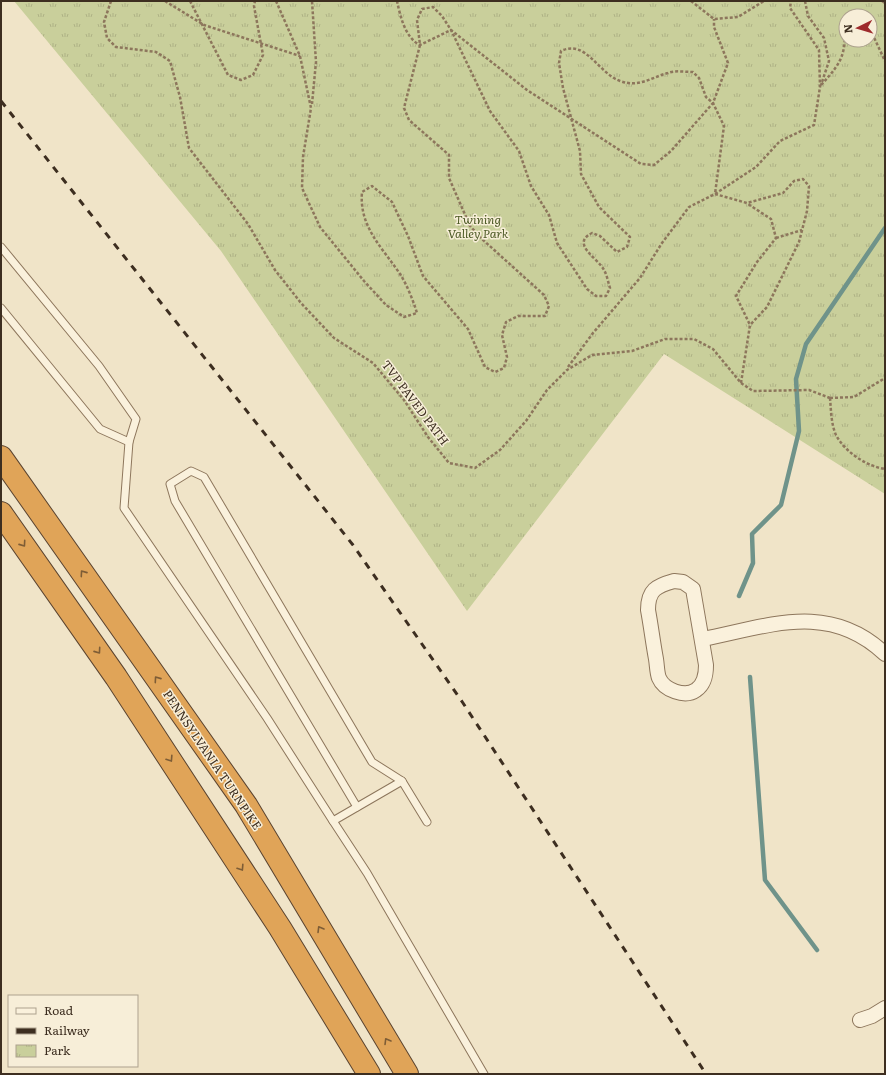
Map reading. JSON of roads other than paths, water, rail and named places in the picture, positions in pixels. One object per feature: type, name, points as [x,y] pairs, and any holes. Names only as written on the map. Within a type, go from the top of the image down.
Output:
[{"type":"highway","name":"PENNSYLVANIA TURNPIKE","points":[[1,457],[246,805],[407,1074]]},
{"type":"highway","points":[[1,513],[125,690],[280,928],[368,1074]]},
{"type":"street","points":[[674,581],[683,582],[693,589],[703,639],[706,675],[701,685],[695,691],[686,693],[675,692],[666,687],[659,678],[648,610],[648,600],[653,590],[662,584],[674,581]]},
{"type":"street","points":[[703,639],[787,623],[814,621],[829,623],[857,632],[885,654]]},
{"type":"street","points":[[860,1020],[872,1016],[885,1008]]},
{"type":"lane","points":[[1,247],[99,366],[136,419],[129,442],[124,508],[268,718],[367,873],[484,1074]]},
{"type":"lane","points":[[1,308],[100,429],[129,442]]},
{"type":"lane","points":[[357,807],[175,501],[170,484],[191,471],[204,477],[372,762],[402,781],[427,822]]},
{"type":"lane","points":[[333,821],[402,781]]},
{"type":"waterway","points":[[739,596],[753,563],[752,534],[781,505],[799,431],[796,379],[806,344],[885,228]]},
{"type":"waterway","points":[[750,677],[765,880],[817,950]]},
{"type":"railway","points":[[1,101],[353,545],[463,703],[706,1074]]},
{"type":"park label","name":"Twining Valley Park","points":[[478,227]]}]
